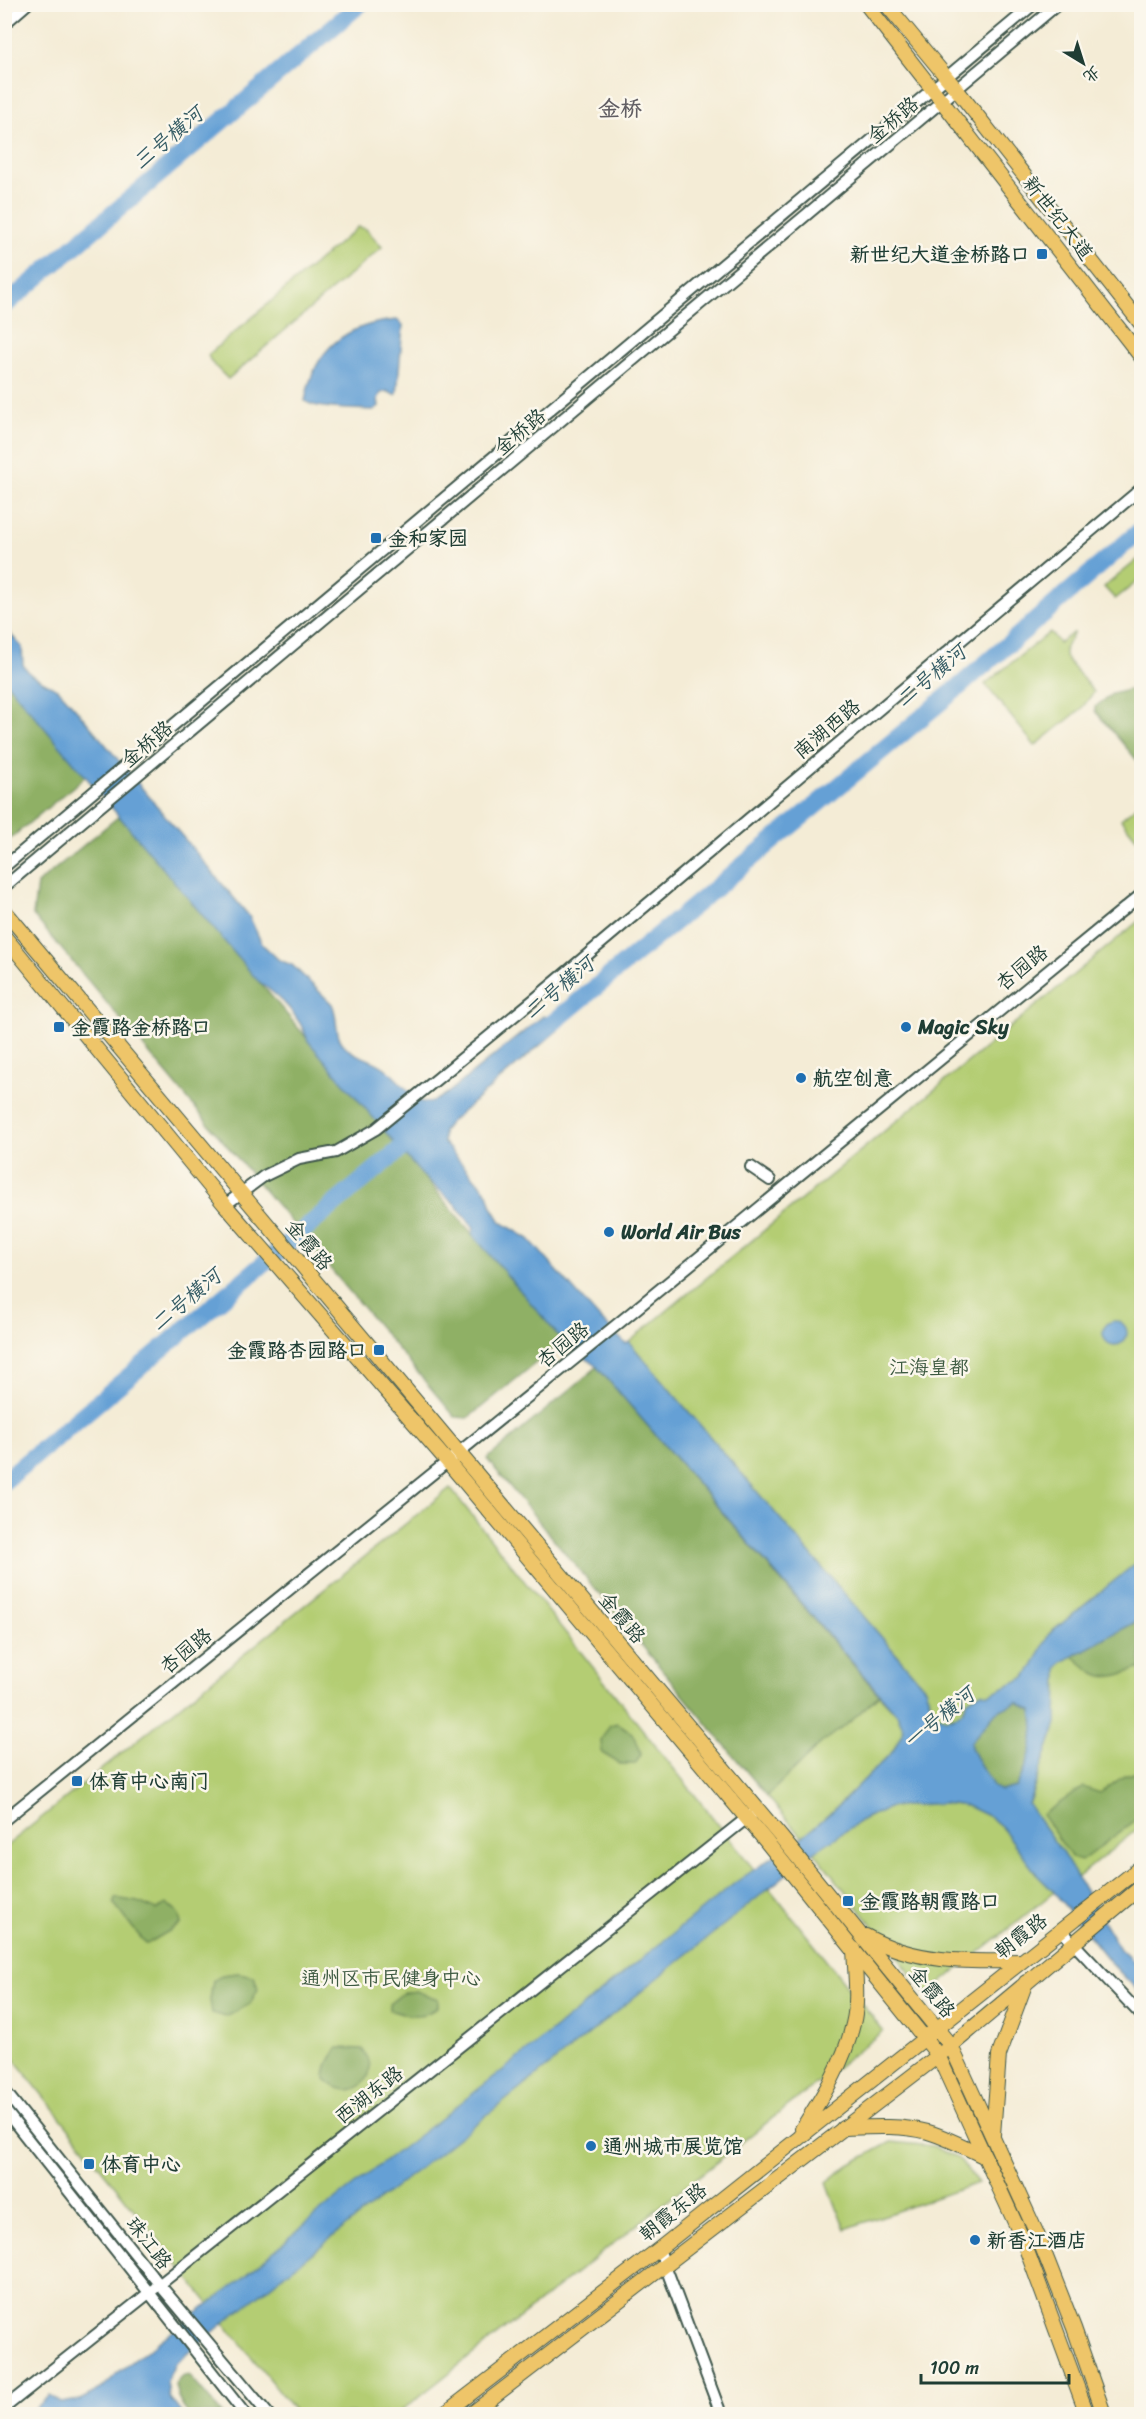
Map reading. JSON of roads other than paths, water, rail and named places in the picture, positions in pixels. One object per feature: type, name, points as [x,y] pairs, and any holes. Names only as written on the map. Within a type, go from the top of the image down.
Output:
[{"type":"main road","points":[[866,4],[934,90]]},
{"type":"main road","points":[[886,4],[947,78]]},
{"type":"main road","name":"新世纪大道","points":[[947,78],[1142,325]]},
{"type":"main road","name":"新世纪大道","points":[[934,90],[1142,358]]},
{"type":"main road","name":"金霞路","points":[[4,910],[459,1452],[751,1814],[765,1840],[939,2055],[1023,2240],[1087,2415]]},
{"type":"main road","name":"金霞路","points":[[4,936],[225,1205],[751,1814],[781,1837],[951,2046],[1037,2234],[1074,2328],[1104,2415]]},
{"type":"main road","name":"朝霞路","points":[[924,2038],[1142,1866]]},
{"type":"main road","name":"朝霞路","points":[[951,2046],[1142,1886]]},
{"type":"main road","points":[[858,1932],[883,1946],[939,1960],[1021,1961]]},
{"type":"main road","points":[[793,2141],[827,2091],[854,2022],[854,1949]]},
{"type":"main road","points":[[993,2137],[999,2055],[1026,1982]]},
{"type":"main road","name":"朝霞东路","points":[[444,2415],[659,2249],[924,2038]]},
{"type":"main road","name":"朝霞东路","points":[[471,2415],[951,2046]]},
{"type":"main road","points":[[843,2128],[886,2127],[927,2132],[985,2157]]},
{"type":"street","points":[[4,24],[27,4]]},
{"type":"street","name":"金桥路","points":[[4,867],[1034,4]]},
{"type":"street","name":"金桥路","points":[[4,887],[1058,4]]},
{"type":"street","name":"南湖西路","points":[[225,1205],[264,1176],[299,1160],[336,1152],[376,1129],[536,998],[1142,488]]},
{"type":"street","name":"杏园路","points":[[4,1820],[614,1327],[1142,894]]},
{"type":"street","points":[[751,1167],[770,1180]]},
{"type":"street","name":"西湖东路","points":[[4,2408],[751,1814]]},
{"type":"street","points":[[1066,1926],[1142,2016]]},
{"type":"street","name":"珠江路","points":[[4,2090],[159,2284],[268,2415]]},
{"type":"street","name":"珠江路","points":[[4,2109],[245,2415]]},
{"type":"street","points":[[659,2249],[721,2415]]},
{"type":"water","points":[[397,320],[403,325],[397,394],[394,395],[387,391],[381,393],[378,399],[379,406],[375,410],[328,408],[305,401],[316,367],[335,342],[362,327]]},
{"type":"water","name":"一号横河","points":[[4,627],[22,647],[23,665],[31,675],[59,690],[75,708],[249,916],[262,944],[279,960],[292,965],[332,1004],[339,1036],[345,1046],[385,1068],[419,1101],[431,1102],[445,1095],[543,1016],[557,1019],[558,1030],[449,1123],[443,1131],[443,1142],[488,1193],[492,1207],[501,1222],[529,1239],[597,1316],[626,1344],[629,1342],[925,1688],[934,1713],[946,1719],[953,1718],[964,1709],[968,1700],[981,1692],[989,1694],[1026,1677],[1049,1634],[1141,1559],[1141,1619],[1062,1662],[1058,1668],[1057,1723],[1028,1804],[1063,1854],[1120,1949],[1141,1969],[1141,1994],[1108,1960],[1054,1892],[1038,1876],[1002,1827],[990,1817],[967,1806],[943,1803],[891,1807],[865,1818],[814,1852],[175,2364],[167,2381],[169,2397],[182,2414],[31,2414],[50,2396],[61,2403],[80,2400],[101,2389],[121,2370],[237,2283],[317,2214],[525,2053],[736,1882],[802,1837],[834,1810],[893,1751],[904,1729],[897,1714],[597,1367],[563,1341],[472,1234],[474,1228],[455,1204],[422,1175],[308,1041],[294,1014],[257,980],[5,681]],"holes":[[[1017,1702],[1032,1710],[1033,1740],[1025,1768],[1016,1787],[1001,1791],[993,1787],[974,1755],[970,1743],[996,1712]]]},
{"type":"water","points":[[1115,1321],[1120,1322],[1126,1328],[1126,1338],[1120,1344],[1115,1345],[1110,1344],[1104,1338],[1103,1333],[1104,1328],[1110,1322]]},
{"type":"waterway","name":"三号横河","points":[[4,306],[360,4]]},
{"type":"waterway","name":"二号横河","points":[[538,1035],[961,685],[1142,529]]},
{"type":"waterway","name":"二号横河","points":[[4,1481],[417,1135]]},
{"type":"place","name":"新世纪大道金桥路口","points":[[1042,254]]},
{"type":"place","name":"金和家园","points":[[376,538]]},
{"type":"place","name":"金霞路金桥路口","points":[[59,1027]]},
{"type":"place","name":"Magic Sky","points":[[906,1027]]},
{"type":"place","name":"航空创意","points":[[801,1078]]},
{"type":"place","name":"World Air Bus","points":[[609,1232]]},
{"type":"place","name":"金霞路杏园路口","points":[[379,1350]]},
{"type":"place","name":"体育中心南门","points":[[77,1781]]},
{"type":"place","name":"金霞路朝霞路口","points":[[848,1901]]},
{"type":"place","name":"通州城市展览馆","points":[[591,2146]]},
{"type":"place","name":"体育中心","points":[[89,2164]]},
{"type":"place","name":"新香江酒店","points":[[975,2240]]},
{"type":"district","name":"金桥","points":[[620,108]]},
{"type":"park label","name":"江海皇都","points":[[929,1367]]},
{"type":"park label","name":"通州区市民健身中心","points":[[391,1978]]}]
